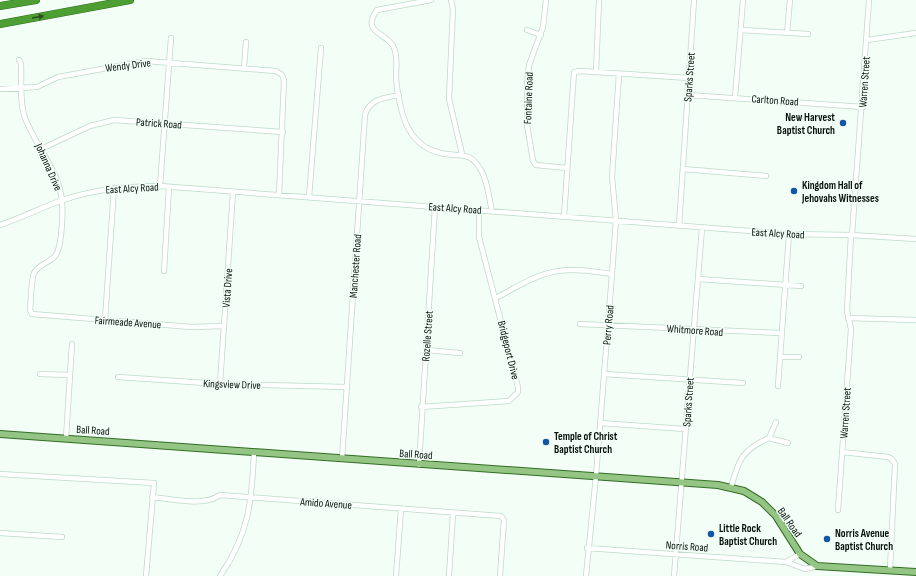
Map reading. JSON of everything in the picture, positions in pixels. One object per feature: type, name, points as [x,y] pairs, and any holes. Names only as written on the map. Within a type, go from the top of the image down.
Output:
[{"type":"highway","points":[[0,6],[36,0]]},
{"type":"highway","points":[[0,24],[130,0]]},
{"type":"main road","name":"Ball Road","points":[[0,434],[419,465],[681,482],[731,487],[744,491],[762,502],[776,516],[800,554]]},
{"type":"main road","points":[[800,554],[817,566]]},
{"type":"main road","name":"Norris Road","points":[[817,566],[890,570],[907,574],[916,572]]},
{"type":"street","points":[[431,0],[377,10],[373,17],[372,25],[376,32],[392,43],[396,50],[396,81],[405,122],[417,141],[428,149],[442,154],[462,154],[470,158],[483,173],[492,211]]},
{"type":"street","points":[[451,0],[453,9],[449,99],[462,154]]},
{"type":"street","name":"Fontaine Road","points":[[546,0],[541,35],[529,65],[526,125],[533,161],[536,165],[567,168]]},
{"type":"street","points":[[596,72],[599,0]]},
{"type":"street","name":"Sparks Street","points":[[679,226],[694,0]]},
{"type":"street","points":[[735,97],[743,0]]},
{"type":"street","points":[[787,33],[790,0]]},
{"type":"street","name":"Warren Street","points":[[869,0],[863,107],[847,311],[851,329],[842,452],[888,457],[892,459],[895,464],[890,570]]},
{"type":"street","points":[[527,30],[541,35]]},
{"type":"street","points":[[741,30],[808,34]]},
{"type":"street","points":[[867,40],[916,33]]},
{"type":"street","points":[[160,186],[171,38]]},
{"type":"street","points":[[244,68],[246,42]]},
{"type":"street","points":[[309,197],[321,48]]},
{"type":"street","name":"Johanna Drive","points":[[19,60],[21,64],[22,104],[26,119],[59,187],[62,200],[62,219],[57,253],[54,258],[43,264],[34,274],[30,310],[32,314]]},
{"type":"street","name":"Wendy Drive","points":[[0,89],[37,88],[58,77],[146,61],[276,71],[282,75],[284,80],[283,132]]},
{"type":"street","points":[[564,217],[574,72],[689,78]]},
{"type":"street","name":"Perry Road","points":[[586,576],[596,476],[616,220],[612,177],[619,74]]},
{"type":"street","name":"Manchester Road","points":[[342,459],[367,108],[374,101],[399,95]]},
{"type":"street","name":"Carlton Road","points":[[688,95],[735,97],[863,107]]},
{"type":"street","name":"Patrick Road","points":[[41,149],[90,126],[114,120],[283,132]]},
{"type":"street","points":[[279,195],[283,132]]},
{"type":"street","points":[[683,169],[766,176]]},
{"type":"street","name":"East Alcy Road","points":[[0,224],[25,216],[62,200],[92,192],[114,188],[160,186],[616,220],[702,228],[789,234],[852,235],[916,239]]},
{"type":"street","points":[[164,271],[169,187]]},
{"type":"street","points":[[105,320],[114,188]]},
{"type":"street","name":"Vista Drive","points":[[220,384],[233,192]]},
{"type":"street","name":"Rozelle Street","points":[[419,465],[421,407],[435,207]]},
{"type":"street","name":"Bridgeport Drive","points":[[421,407],[509,401],[514,398],[518,392],[518,386],[496,298],[479,237],[479,210]]},
{"type":"street","name":"Sparks Street","points":[[674,576],[702,228]]},
{"type":"street","points":[[778,386],[789,234]]},
{"type":"street","points":[[496,298],[547,274],[558,271],[573,270],[612,274]]},
{"type":"street","points":[[698,279],[801,286]]},
{"type":"street","name":"Fairmeade Avenue","points":[[32,314],[191,327],[224,326]]},
{"type":"street","points":[[848,318],[916,320]]},
{"type":"street","name":"Whitmore Road","points":[[580,324],[781,333]]},
{"type":"street","points":[[66,438],[72,344]]},
{"type":"street","points":[[426,350],[460,353]]},
{"type":"street","points":[[780,357],[799,357]]},
{"type":"street","points":[[40,374],[69,375]]},
{"type":"street","points":[[604,374],[743,383]]},
{"type":"street","name":"Kingsview Drive","points":[[118,377],[220,384],[346,387]]},
{"type":"street","points":[[731,487],[738,462],[750,448],[769,438],[776,422]]},
{"type":"street","points":[[600,423],[686,430]]},
{"type":"street","points":[[769,438],[788,443]]},
{"type":"street","points":[[220,576],[231,561],[242,538],[252,497],[254,452]]},
{"type":"street","points":[[838,510],[842,452]]},
{"type":"street","points":[[0,474],[154,483],[146,576]]},
{"type":"street","name":"Amido Avenue","points":[[152,497],[211,500],[220,495],[453,514],[501,516],[504,525],[500,576]]},
{"type":"street","points":[[396,576],[401,509]]},
{"type":"street","points":[[449,576],[453,514]]},
{"type":"street","points":[[0,533],[62,537]]},
{"type":"street","name":"Norris Road","points":[[588,548],[786,562],[805,569],[817,566]]},
{"type":"street","points":[[786,562],[800,554]]},
{"type":"place","name":"New Harvest Baptist Church","points":[[843,123]]},
{"type":"place","name":"Kingdom Hall of Jehovahs Witnesses","points":[[794,191]]},
{"type":"place","name":"Temple of Christ Baptist Church","points":[[546,442]]},
{"type":"place","name":"Little Rock Baptist Church","points":[[711,534]]},
{"type":"place","name":"Norris Avenue Baptist Church","points":[[827,539]]}]
